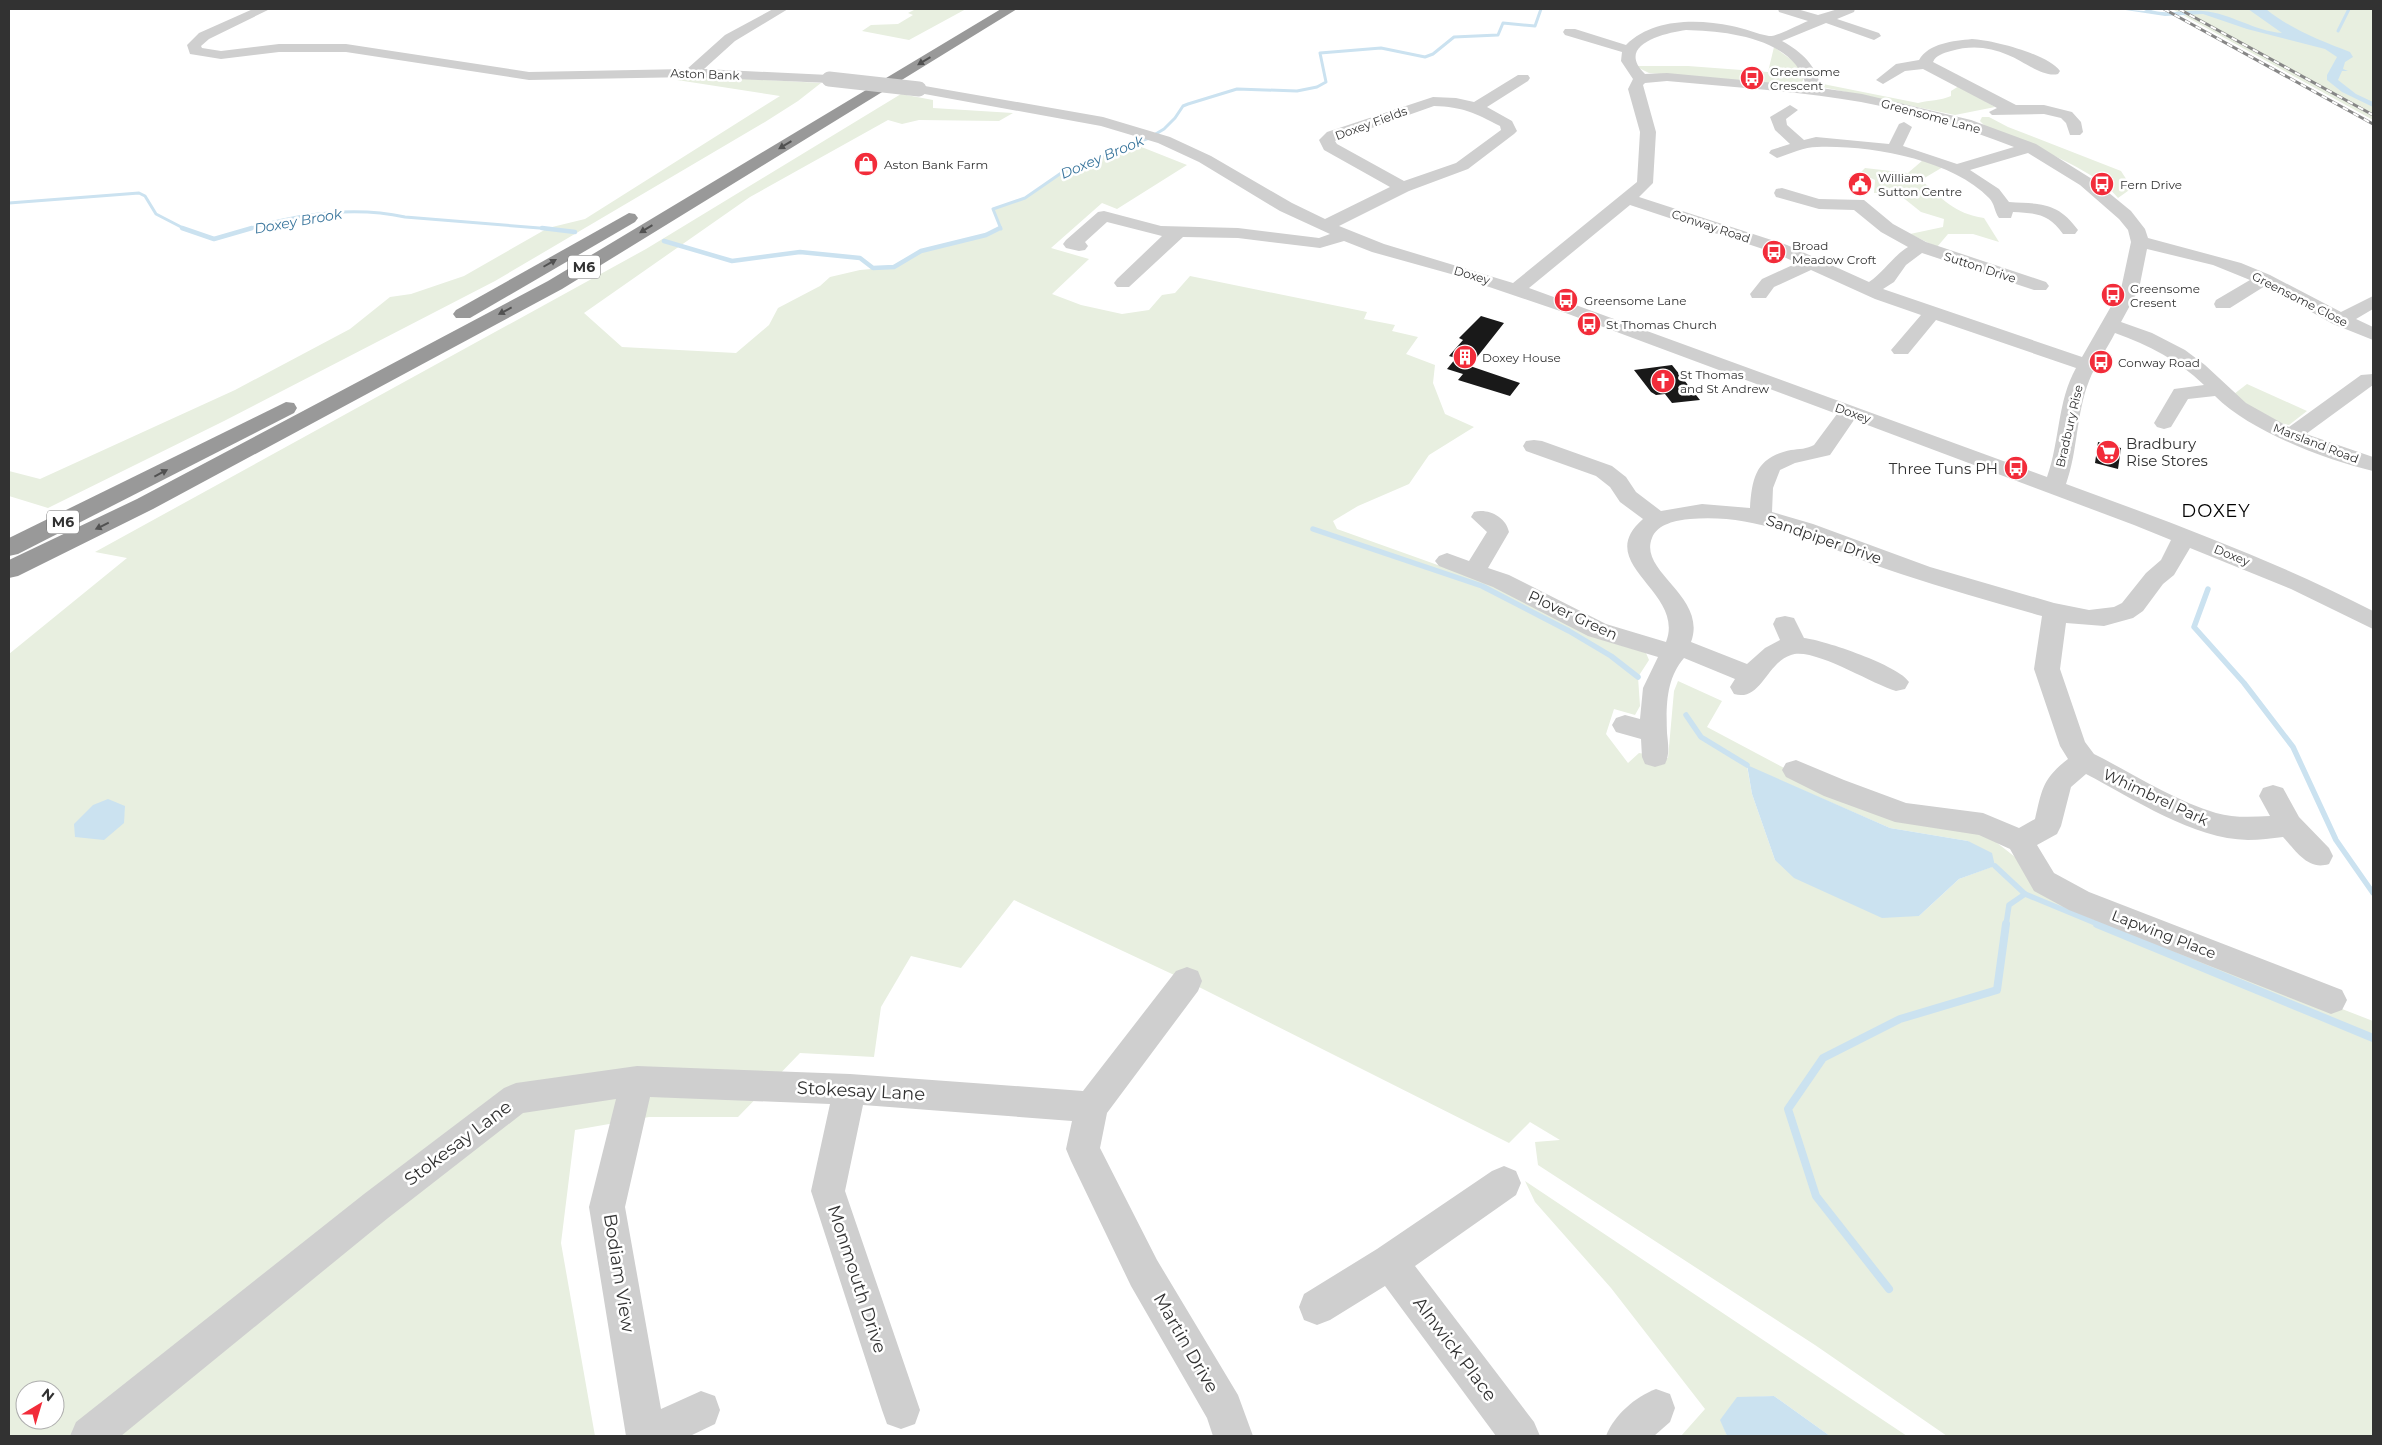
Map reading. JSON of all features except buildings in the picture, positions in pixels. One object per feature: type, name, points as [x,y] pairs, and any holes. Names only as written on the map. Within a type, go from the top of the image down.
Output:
[{"type":"highway","points":[[683,186],[986,9]]},
{"type":"highway","name":"M6","points":[[9,570],[146,504],[555,285],[1010,9]]},
{"type":"highway","name":"M6","points":[[348,375],[425,335],[648,206]]},
{"type":"highway","name":"M6","points":[[9,548],[118,495],[306,398]]},
{"type":"street","name":"Aston Bank","points":[[264,9],[204,36],[194,45],[195,50],[221,55],[279,48],[346,48],[529,76],[691,73],[830,79],[919,89],[1103,122],[1164,140],[1206,159],[1324,226]]},
{"type":"street","points":[[691,73],[730,38],[782,9]]},
{"type":"street","points":[[1784,9],[1864,34]]},
{"type":"street","points":[[1771,41],[1849,9]]},
{"type":"street","points":[[1516,289],[1641,188],[1646,175],[1648,132],[1636,89],[1636,84],[1641,79],[1628,67],[1626,60],[1629,50],[1654,33],[1668,28],[1689,26],[1734,31],[1771,41],[1793,53],[1804,63],[1814,78],[1815,91]]},
{"type":"street","points":[[1570,32],[1629,50]]},
{"type":"street","points":[[1925,64],[1934,51],[1949,46],[1978,41],[1992,44],[2053,70]]},
{"type":"street","points":[[1883,80],[1901,67],[1925,64],[2013,110]]},
{"type":"street","name":"Greensome Lane","points":[[1641,79],[1667,77],[1815,91],[1881,102],[1966,123],[2030,147],[2086,182],[2125,215],[2136,229],[2140,242]]},
{"type":"street","points":[[1476,107],[1523,78]]},
{"type":"street","name":"Doxey Fields","points":[[1324,226],[1403,187],[1462,166],[1509,131],[1507,124],[1476,107],[1456,102],[1433,100],[1333,136],[1327,140],[1330,147],[1403,187]]},
{"type":"street","points":[[1966,123],[1976,115],[2013,110],[2049,109],[2060,111],[2071,120],[2076,127],[2075,132]]},
{"type":"street","points":[[1790,110],[1778,117],[1780,127],[1801,144]]},
{"type":"street","points":[[1894,149],[1904,127]]},
{"type":"street","points":[[1777,153],[1801,144],[1851,144],[1894,149],[1926,157],[1956,169],[1988,189],[2005,211],[2050,210],[2064,220],[2070,230]]},
{"type":"street","points":[[1956,169],[2030,147]]},
{"type":"street","points":[[1827,189],[1858,194]]},
{"type":"street","name":"Sutton Drive","points":[[1782,193],[1813,204],[1836,207],[1858,204],[1873,219],[1896,235],[1920,246],[2040,286]]},
{"type":"street","name":"Conway Road","points":[[1628,199],[1813,262],[1870,289],[1932,313],[2086,366]]},
{"type":"street","points":[[1079,246],[1072,244],[1104,216],[1161,231],[1278,236],[1320,243],[1345,236]]},
{"type":"street","name":"Doxey","points":[[1324,226],[1378,248],[1516,289],[2054,487],[2184,536],[2299,583],[2373,621]]},
{"type":"street","points":[[1123,283],[1172,236],[1180,231]]},
{"type":"street","points":[[2086,366],[2130,290],[2140,242]]},
{"type":"street","name":"Greensome Close","points":[[2140,242],[2172,248],[2264,279],[2340,320],[2373,334]]},
{"type":"street","points":[[1870,289],[1888,278],[1899,261],[1920,246]]},
{"type":"street","points":[[1759,294],[1768,283],[1813,262]]},
{"type":"street","points":[[2223,304],[2264,279]]},
{"type":"street","points":[[2340,320],[2373,302]]},
{"type":"street","points":[[1901,350],[1932,313]]},
{"type":"street","name":"Marsland Road","points":[[2110,325],[2142,336],[2177,354],[2199,369],[2218,390],[2246,412],[2291,435],[2373,464]]},
{"type":"street","name":"Bradbury Rise","points":[[2054,487],[2063,462],[2074,394],[2086,366]]},
{"type":"street","points":[[2291,435],[2363,382],[2337,376]]},
{"type":"street","points":[[2164,423],[2181,393],[2218,390]]},
{"type":"street","points":[[1760,517],[1764,478],[1770,466],[1781,460],[1822,450],[1849,412]]},
{"type":"street","points":[[1534,446],[1604,471],[1618,482],[1628,497],[1658,520],[1644,532],[1638,548],[1646,569],[1670,594],[1678,607],[1682,622],[1681,636],[1657,682],[1654,745],[1625,725]]},
{"type":"street","name":"Sandpiper Drive","points":[[1658,520],[1697,511],[1737,512],[1776,520],[1896,565],[2055,611],[2090,617],[2116,616],[2127,612],[2138,603],[2152,581],[2166,569],[2184,536]]},
{"type":"street","points":[[1474,571],[1498,532],[1497,528],[1482,517]]},
{"type":"street","name":"Plover Green","points":[[1447,561],[1534,597],[1597,630],[1675,649]]},
{"type":"street","points":[[1796,770],[1834,788],[1905,814],[1984,824],[2020,841],[2048,826],[2057,786],[2061,779],[2084,761],[2073,746],[2047,669],[2055,611]]},
{"type":"street","points":[[1675,649],[1718,660],[1747,681],[1775,654],[1786,647],[1790,635],[1820,650],[1896,682]]},
{"type":"street","name":"Whimbrel Park","points":[[2084,761],[2179,810],[2214,824],[2248,829],[2289,826]]},
{"type":"street","points":[[2273,796],[2289,826],[2319,856]]},
{"type":"street","name":"Lapwing Place","points":[[2020,841],[2044,882],[2079,901],[2331,1000]]},
{"type":"street","points":[[1091,1107],[1187,981]]},
{"type":"street","name":"Stokesay Lane","points":[[90,1436],[376,1206],[516,1099],[636,1082],[850,1089],[1091,1107]]},
{"type":"street","name":"Bodiam View","points":[[636,1082],[607,1208],[648,1436],[701,1410]]},
{"type":"street","name":"Monmouth Drive","points":[[850,1089],[828,1191],[901,1410]]},
{"type":"street","name":"Martin Drive","points":[[1091,1107],[1084,1149],[1135,1252],[1224,1409],[1233,1436]]},
{"type":"street","points":[[1317,1307],[1390,1262],[1504,1183]]},
{"type":"street","name":"Alnwick Place","points":[[1390,1262],[1520,1436]]},
{"type":"street","points":[[1626,1436],[1656,1408]]},
{"type":"green space","points":[[916,9],[966,9],[909,40],[862,31],[871,25],[898,24],[913,15],[908,13]]},
{"type":"green space","points":[[2172,9],[2373,9],[2373,120]]},
{"type":"green space","points":[[1774,47],[1796,63],[1805,76],[1800,86],[1649,73],[1635,66],[1688,66],[1768,72]]},
{"type":"green space","points":[[696,76],[821,83],[798,101],[765,122],[495,281],[224,421],[48,508],[9,496],[9,471],[40,479],[235,390],[350,329],[390,297],[411,294],[464,276],[548,228],[585,219],[780,96],[677,80]]},
{"type":"green space","points":[[1823,84],[1918,103],[1951,96],[1951,91],[1959,86],[1995,107],[1955,115],[1822,87]]},
{"type":"green space","points":[[901,94],[933,100],[933,108],[1013,113],[999,121],[919,120],[902,124],[888,120],[750,197],[584,313],[622,347],[736,353],[769,325],[778,308],[820,286],[830,277],[860,270],[894,267],[921,251],[986,235],[1001,229],[993,209],[1019,201],[1067,169],[1134,144],[1187,165],[1117,209],[1102,203],[1051,248],[1089,259],[1052,294],[1081,305],[1122,314],[1149,310],[1162,295],[1175,293],[1190,276],[1367,312],[1364,319],[1395,325],[1392,331],[1418,337],[1406,354],[1435,365],[1433,383],[1445,414],[1474,427],[1429,455],[1409,484],[1358,506],[1333,521],[1337,529],[1488,583],[1646,653],[1649,660],[1638,677],[1640,706],[1635,715],[1614,709],[1606,734],[1628,763],[1639,753],[1668,758],[1674,691],[1678,681],[1722,701],[1707,727],[1803,778],[1978,828],[2079,907],[2373,1021],[2373,1436],[1947,1436],[1815,1345],[1538,1165],[1535,1142],[1560,1140],[1530,1122],[1509,1143],[1187,981],[1014,900],[961,968],[911,956],[881,1007],[874,1057],[800,1053],[738,1117],[649,1117],[575,1130],[561,1243],[595,1436],[9,1436],[9,654],[127,558],[95,552],[646,249]],"holes":[[[1747,766],[1890,828],[1968,841],[1994,866],[1959,879],[1919,916],[1775,860],[1752,794]]]},
{"type":"green space","points":[[1982,117],[1989,117],[2008,127],[2121,171],[2132,188],[2118,198],[2108,187],[2076,167],[1985,126],[1980,121]]},
{"type":"green space","points":[[1923,160],[1943,167],[1921,180],[1956,209],[1984,218],[1999,242],[1973,234],[1948,234],[1937,247],[1910,234],[1943,227],[1944,219],[1921,212],[1896,192],[1874,193],[1875,180],[1860,173],[1865,168],[1908,173]]},
{"type":"green space","points":[[2247,384],[2307,411],[2289,425],[2266,417],[2234,394]]},
{"type":"green space","points":[[1525,1181],[1907,1436],[1830,1436],[1774,1396],[1737,1398],[1721,1420],[1727,1436],[1681,1436],[1705,1409],[1611,1288],[1535,1202]]},
{"type":"water","points":[[2119,9],[2144,11],[2148,9],[2162,12],[2213,12],[2262,29],[2282,33],[2248,9],[2266,9],[2295,28],[2350,52],[2353,57],[2345,62],[2343,69],[2348,71],[2342,71],[2338,80],[2356,94],[2373,102],[2373,107],[2342,92],[2327,80],[2327,75],[2337,57],[2325,49],[2247,29],[2203,14],[2165,16]]},
{"type":"water","points":[[1747,765],[1890,828],[1968,841],[1992,853],[1995,866],[1959,879],[1919,916],[1882,918],[1794,878],[1775,860],[1752,794]]},
{"type":"water","points":[[108,799],[125,806],[124,823],[104,840],[75,837],[74,824],[93,805]]},
{"type":"water","points":[[1774,1396],[1830,1436],[1727,1436],[1720,1420],[1737,1397]]},
{"type":"waterway","name":"Doxey Brook","points":[[1001,229],[993,209],[1025,198],[1067,169],[1149,138],[1164,129],[1183,106],[1237,89],[1297,91],[1317,87],[1326,82],[1320,53],[1381,48],[1425,57],[1433,54],[1454,37],[1498,35],[1503,23],[1535,26],[1541,9]]},
{"type":"waterway","points":[[2338,31],[2349,9]]},
{"type":"waterway","name":"Doxey Brook","points":[[9,203],[139,193],[145,196],[156,214],[185,229]]},
{"type":"waterway","name":"Doxey Brook","points":[[248,229],[286,219],[346,212],[366,212],[547,229]]},
{"type":"waterway","name":"Doxey Brook","points":[[182,228],[214,239],[252,228]]},
{"type":"waterway","name":"Doxey Brook","points":[[542,228],[547,229]]},
{"type":"waterway","name":"Doxey Brook","points":[[664,241],[732,261],[800,252],[860,258],[873,268],[894,267],[921,251],[986,235],[1000,228]]},
{"type":"waterway","name":"Doxey Brook","points":[[547,229],[552,229]]},
{"type":"waterway","name":"Doxey Brook","points":[[547,229],[575,232]]},
{"type":"waterway","points":[[1313,529],[1482,586],[1569,631],[1611,656],[1638,677]]},
{"type":"waterway","points":[[2208,589],[2194,627],[2244,683],[2293,747],[2336,840],[2373,893]]},
{"type":"waterway","points":[[1686,715],[1701,737],[1747,765]]},
{"type":"waterway","points":[[1995,866],[2025,894]]},
{"type":"waterway","points":[[2006,925],[2009,905],[2025,894]]},
{"type":"waterway","points":[[2025,894],[2100,925]]},
{"type":"waterway","points":[[1889,1289],[1816,1196],[1788,1109],[1823,1058],[1900,1019],[1997,990],[2006,924]]},
{"type":"waterway","points":[[2097,924],[2373,1038]]},
{"type":"railway","points":[[2164,9],[2373,124]]},
{"type":"railway","points":[[2179,9],[2373,115]]},
{"type":"place","name":"Greensome Crescent","points":[[1752,78]]},
{"type":"place","name":"Aston Bank Farm","points":[[866,164]]},
{"type":"place","name":"William Sutton Centre","points":[[1860,184]]},
{"type":"place","name":"Fern Drive","points":[[2102,184]]},
{"type":"place","name":"Broad Meadow Croft","points":[[1774,252]]},
{"type":"place","name":"Greensome Cresent","points":[[2113,295]]},
{"type":"place","name":"Greensome Lane","points":[[1566,300]]},
{"type":"place","name":"St Thomas Church","points":[[1589,324]]},
{"type":"place","name":"Doxey House","points":[[1465,357]]},
{"type":"place","name":"Conway Road","points":[[2101,362]]},
{"type":"place","name":"St Thomas and St Andrew","points":[[1663,381]]},
{"type":"place","name":"Bradbury Rise Stores","points":[[2108,452]]},
{"type":"place","name":"Three Tuns PH","points":[[2016,468]]},
{"type":"district","name":"DOXEY","points":[[2216,511]]}]
